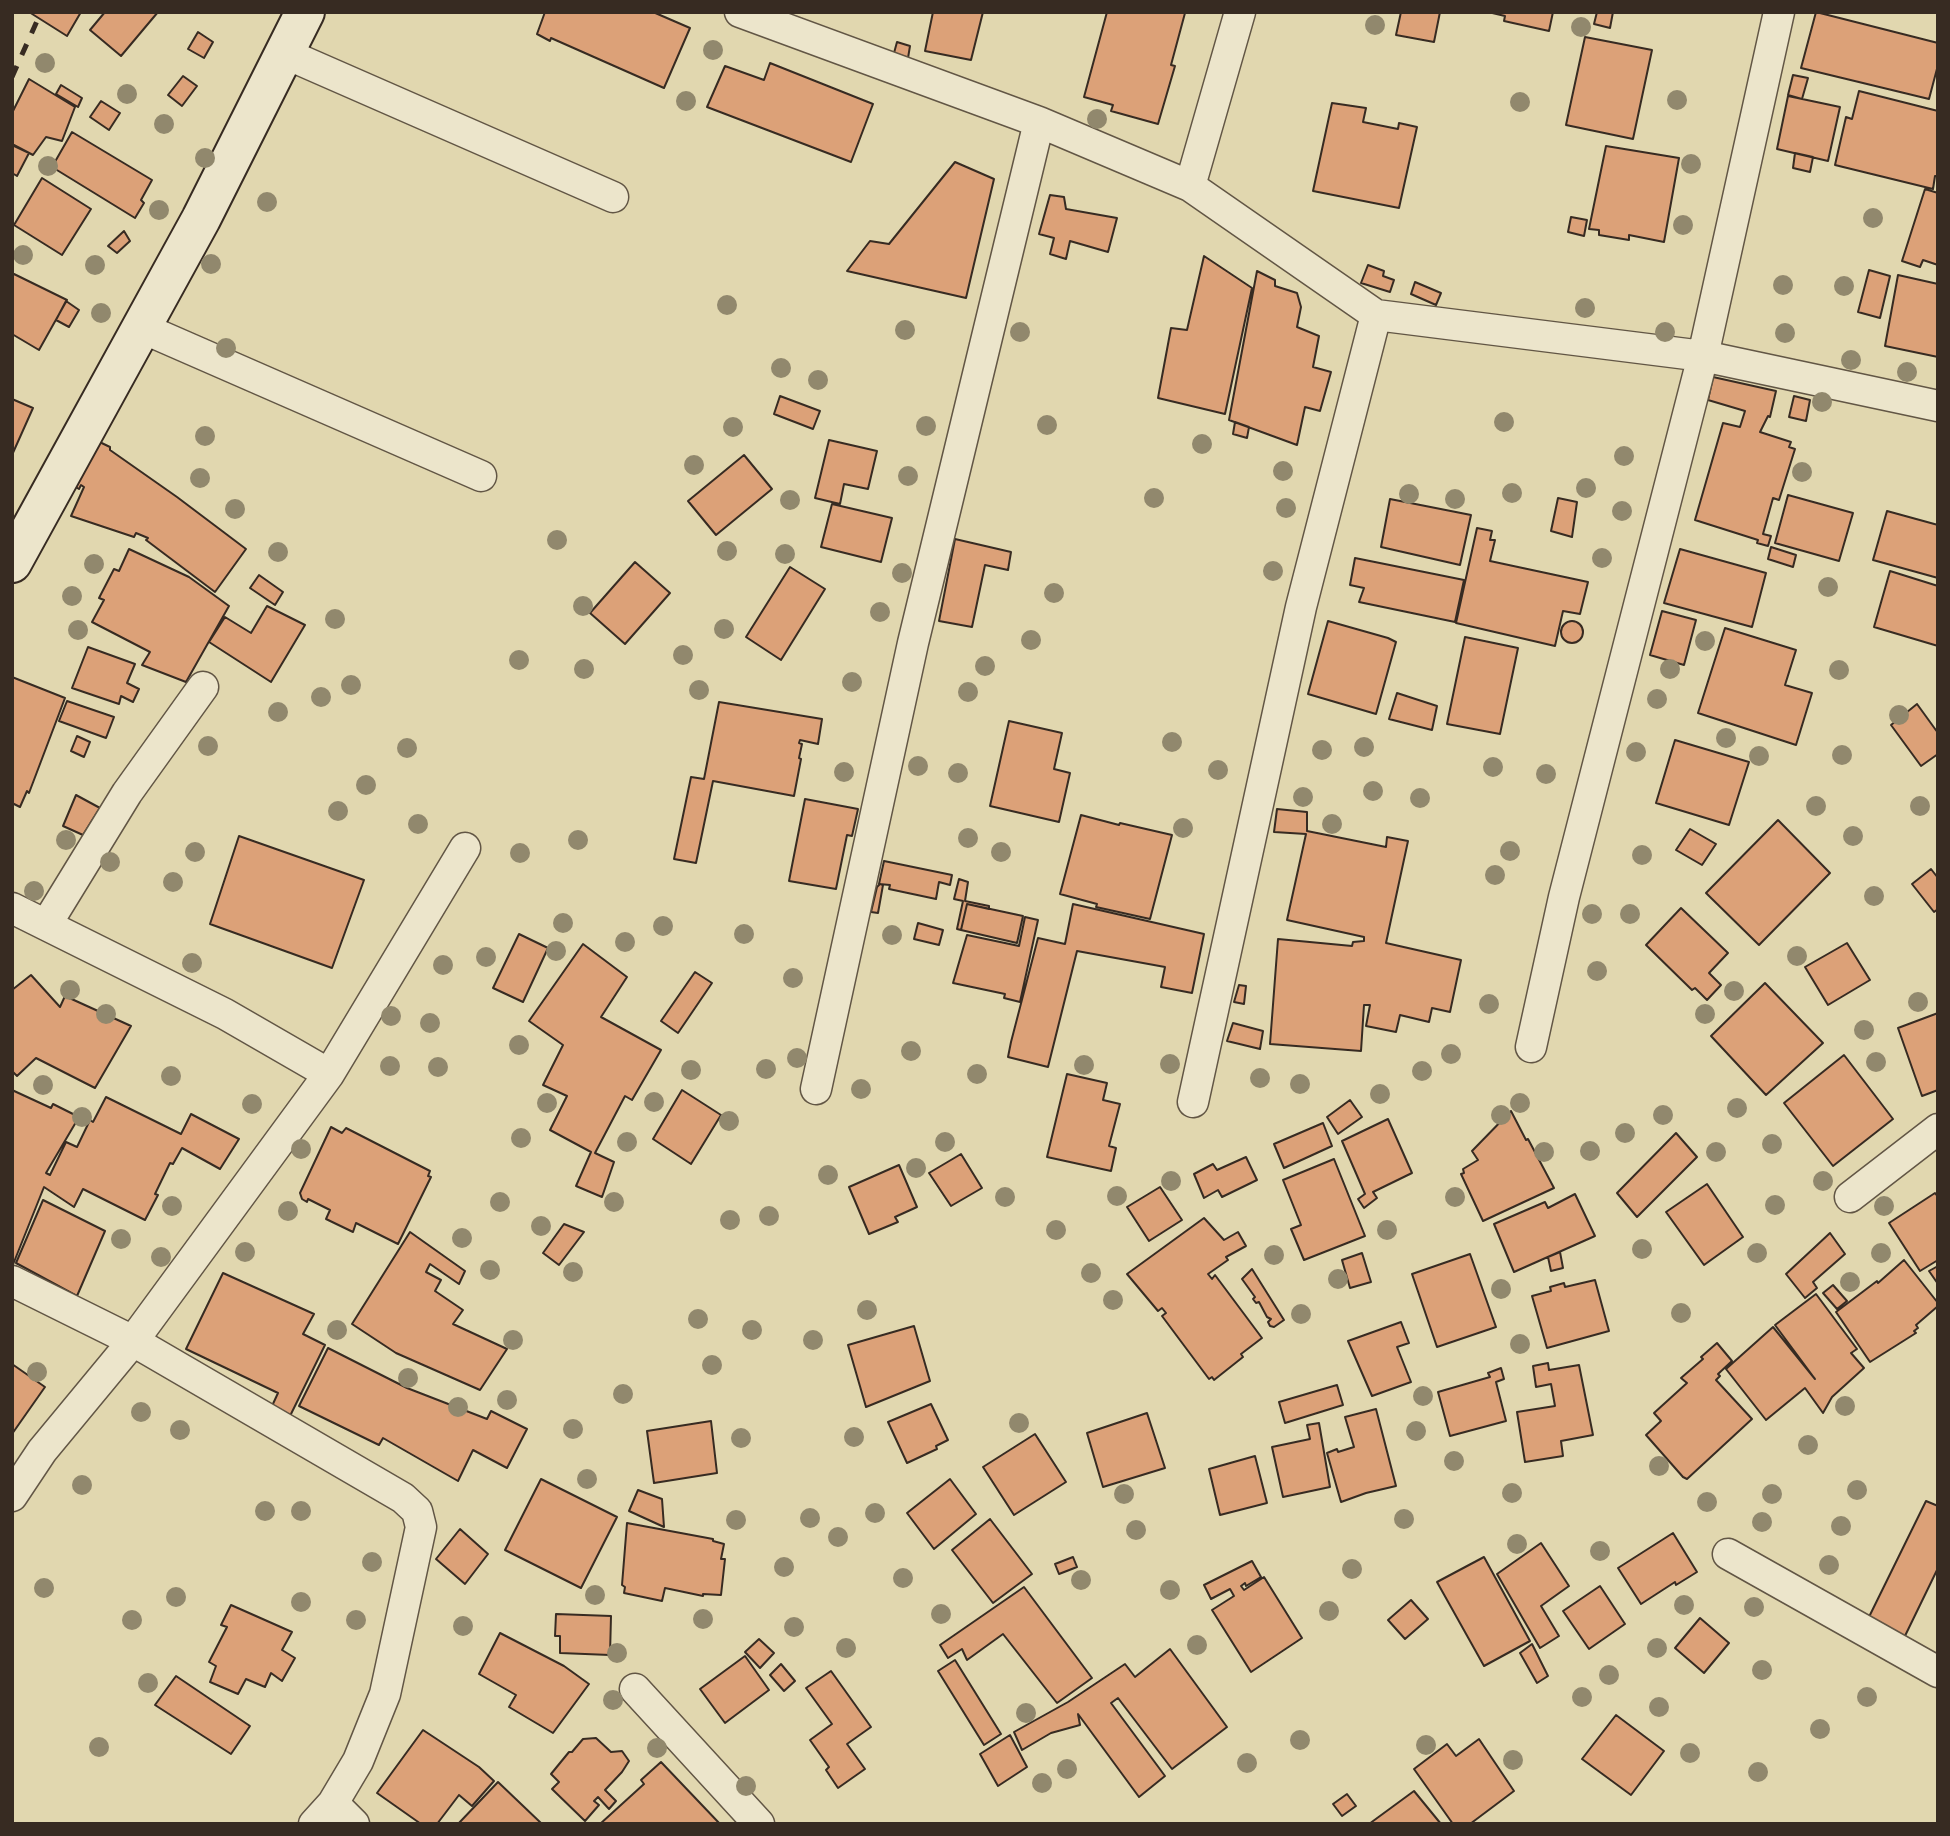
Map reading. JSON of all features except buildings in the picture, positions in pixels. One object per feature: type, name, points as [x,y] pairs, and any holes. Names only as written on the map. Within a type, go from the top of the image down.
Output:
[{"type":"main road","points":[[12,563],[201,219],[304,12]]},
{"type":"street","points":[[740,12],[1039,122],[1190,186],[1376,316],[1703,356],[1938,406]]},
{"type":"street","points":[[1190,186],[1240,12]]},
{"type":"street","points":[[1531,1047],[1564,897],[1703,356],[1779,12]]},
{"type":"street","points":[[284,53],[613,197]]},
{"type":"street","points":[[816,1089],[913,643],[1039,122]]},
{"type":"street","points":[[1193,1102],[1301,607],[1376,316]]},
{"type":"street","points":[[140,327],[481,476]]},
{"type":"street","points":[[46,925],[127,793],[203,687]]},
{"type":"street","points":[[12,1496],[42,1451],[132,1341],[329,1073],[465,848]]},
{"type":"street","points":[[12,908],[225,1014],[329,1073]]},
{"type":"street","points":[[1850,1197],[1938,1129]]},
{"type":"street","points":[[12,1280],[132,1341],[403,1498],[417,1511],[421,1527],[385,1694],[358,1761],[323,1813],[355,1824]]},
{"type":"street","points":[[1728,1554],[1938,1672]]},
{"type":"street","points":[[635,1689],[759,1824]]},
{"type":"railway","points":[[12,77],[41,12]]}]
